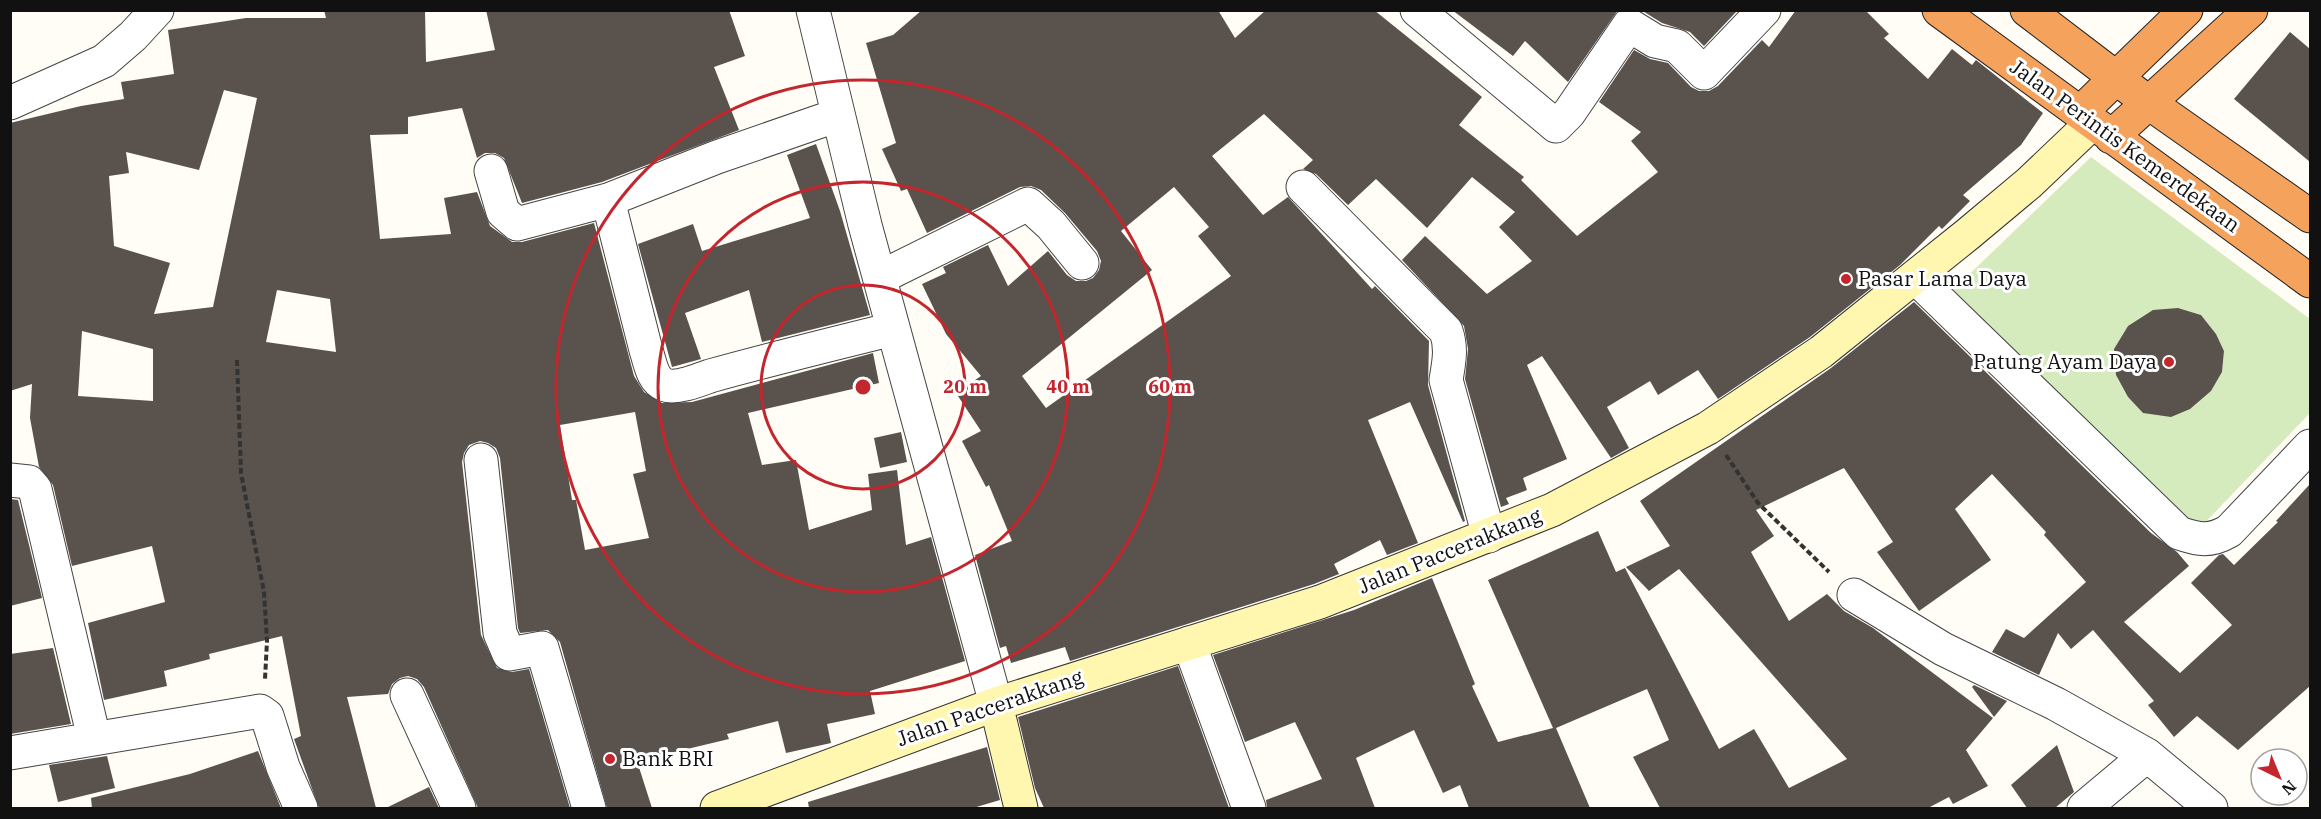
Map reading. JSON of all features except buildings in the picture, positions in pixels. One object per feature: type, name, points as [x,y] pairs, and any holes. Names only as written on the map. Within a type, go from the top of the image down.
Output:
[{"type":"highway","name":"Jalan Perintis Kemerdekaan","points":[[1939,10],[2310,281]]},
{"type":"highway","points":[[2026,10],[2149,103],[2310,216]]},
{"type":"highway","points":[[2094,124],[2116,77],[2186,10]]},
{"type":"highway","points":[[2094,124],[2149,103],[2251,10]]},
{"type":"main road","name":"Jalan Paccerakkang","points":[[717,808],[996,704],[1320,602],[1552,510],[1708,428],[1821,352],[2029,183],[2094,124]]},
{"type":"main road","points":[[996,704],[1022,808]]},
{"type":"street","points":[[10,102],[104,61],[133,36],[157,10]]},
{"type":"street","points":[[813,10],[865,225],[996,704]]},
{"type":"street","points":[[1417,10],[1556,126],[1569,113],[1629,25],[1655,41],[1677,46],[1704,73],[1764,10]]},
{"type":"street","points":[[490,171],[503,212],[517,225],[608,200],[717,157],[838,115]]},
{"type":"street","points":[[1303,187],[1446,331],[1450,342],[1450,356],[1446,380],[1489,536]]},
{"type":"street","points":[[608,200],[646,350],[652,370],[663,384],[668,386],[694,381],[777,357],[893,329]]},
{"type":"street","points":[[881,277],[1028,204],[1051,225],[1082,263]]},
{"type":"street","points":[[1915,277],[2179,533],[2199,540],[2214,539],[2229,531],[2310,446]]},
{"type":"street","points":[[481,460],[500,633],[509,654],[542,648],[589,808]]},
{"type":"street","points":[[10,480],[29,482],[35,489],[94,738]]},
{"type":"street","points":[[1854,595],[1943,649],[2056,704],[2147,755],[2211,808]]},
{"type":"street","points":[[1189,643],[1249,808]]},
{"type":"street","points":[[407,695],[459,808]]},
{"type":"street","points":[[10,753],[257,710],[267,716],[283,767],[301,808]]},
{"type":"street","points":[[2084,808],[2147,755]]},
{"type":"path","points":[[237,360],[241,472],[264,592],[267,641],[262,712]]},
{"type":"path","points":[[1708,428],[1758,504],[1854,595]]},
{"type":"green space","points":[[2091,157],[2310,319],[2310,413],[2196,532],[1953,290]],"holes":[[[2178,308],[2201,315],[2216,334],[2224,351],[2222,372],[2211,391],[2143,413],[2128,397],[2116,375],[2114,349],[2128,326]]]},
{"type":"place","name":"Pasar Lama Daya","points":[[1846,279]]},
{"type":"place","name":"Patung Ayam Daya","points":[[2169,362]]},
{"type":"place","name":"Bank BRI","points":[[610,759]]}]
